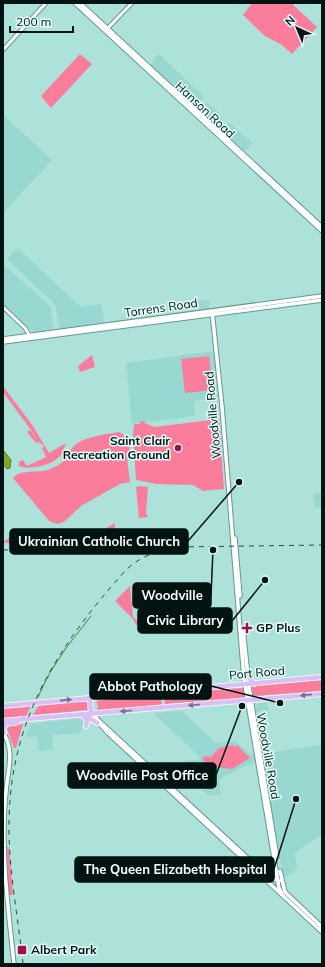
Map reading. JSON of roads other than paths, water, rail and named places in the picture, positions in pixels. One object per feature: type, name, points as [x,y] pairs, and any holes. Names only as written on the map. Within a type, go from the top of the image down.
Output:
[{"type":"highway","name":"Port Road","points":[[3,706],[222,686],[247,686],[322,677]]},
{"type":"highway","points":[[246,678],[254,684]]},
{"type":"highway","points":[[222,686],[247,686]]},
{"type":"highway","points":[[3,721],[322,694]]},
{"type":"highway","points":[[92,698],[93,714]]},
{"type":"highway","points":[[81,714],[98,721]]},
{"type":"highway","points":[[81,714],[86,718],[86,726]]},
{"type":"highway","points":[[3,733],[3,729],[6,724],[55,719],[56,716]]},
{"type":"main road","name":"Hanson Road","points":[[75,3],[107,30]]},
{"type":"main road","name":"Hanson Road","points":[[80,3],[119,42],[322,227]]},
{"type":"main road","name":"Hanson Road","points":[[194,111],[322,231]]},
{"type":"main road","name":"Torrens Road","points":[[76,331],[207,315],[322,296]]},
{"type":"main road","name":"Torrens Road","points":[[3,341],[322,300]]},
{"type":"main road","name":"Woodville Road","points":[[214,313],[213,321],[215,330]]},
{"type":"main road","name":"Woodville Road","points":[[214,313],[246,678],[278,876],[283,896]]},
{"type":"main road","points":[[207,315],[213,321]]},
{"type":"main road","points":[[236,685],[246,678]]},
{"type":"main road","points":[[252,708],[254,704],[263,699]]},
{"type":"main road","name":"Woodville Road","points":[[249,701],[252,708],[280,883]]},
{"type":"main road","points":[[98,721],[98,717],[103,713]]},
{"type":"main road","points":[[93,714],[98,721],[269,880],[283,896],[322,932]]},
{"type":"main road","points":[[86,726],[90,722],[98,721]]},
{"type":"main road","points":[[3,733],[9,744],[11,752],[6,792],[4,836],[6,897],[14,964]]},
{"type":"main road","points":[[269,880],[278,876]]},
{"type":"main road","points":[[269,880],[280,883],[285,892],[322,926]]},
{"type":"street","points":[[3,50],[46,3]]},
{"type":"street","points":[[107,30],[132,3]]},
{"type":"street","points":[[3,307],[26,328],[30,337]]},
{"type":"waterway","points":[[49,674],[66,648],[91,616]]},
{"type":"waterway","points":[[47,679],[49,675]]},
{"type":"waterway","points":[[38,697],[46,680]]},
{"type":"railway","points":[[179,547],[322,545]]},
{"type":"railway","points":[[3,550],[161,547]]},
{"type":"railway","points":[[23,964],[10,856],[9,820],[12,783],[19,748],[29,715],[43,685],[60,655],[79,627],[125,571],[138,560],[152,554],[184,547]]},
{"type":"place","name":"Saint Clair Recreation Ground","points":[[178,448]]},
{"type":"place","name":"Ukrainian Catholic Church","points":[[239,482]]},
{"type":"place","name":"Woodville","points":[[213,550]]},
{"type":"place","name":"Civic Library","points":[[265,580]]},
{"type":"place","name":"GP Plus","points":[[247,628]]},
{"type":"place","name":"Abbot Pathology","points":[[280,703]]},
{"type":"place","name":"Woodville Post Office","points":[[242,706]]},
{"type":"place","name":"The Queen Elizabeth Hospital","points":[[296,799]]},
{"type":"place","name":"Albert Park","points":[[22,950]]}]
